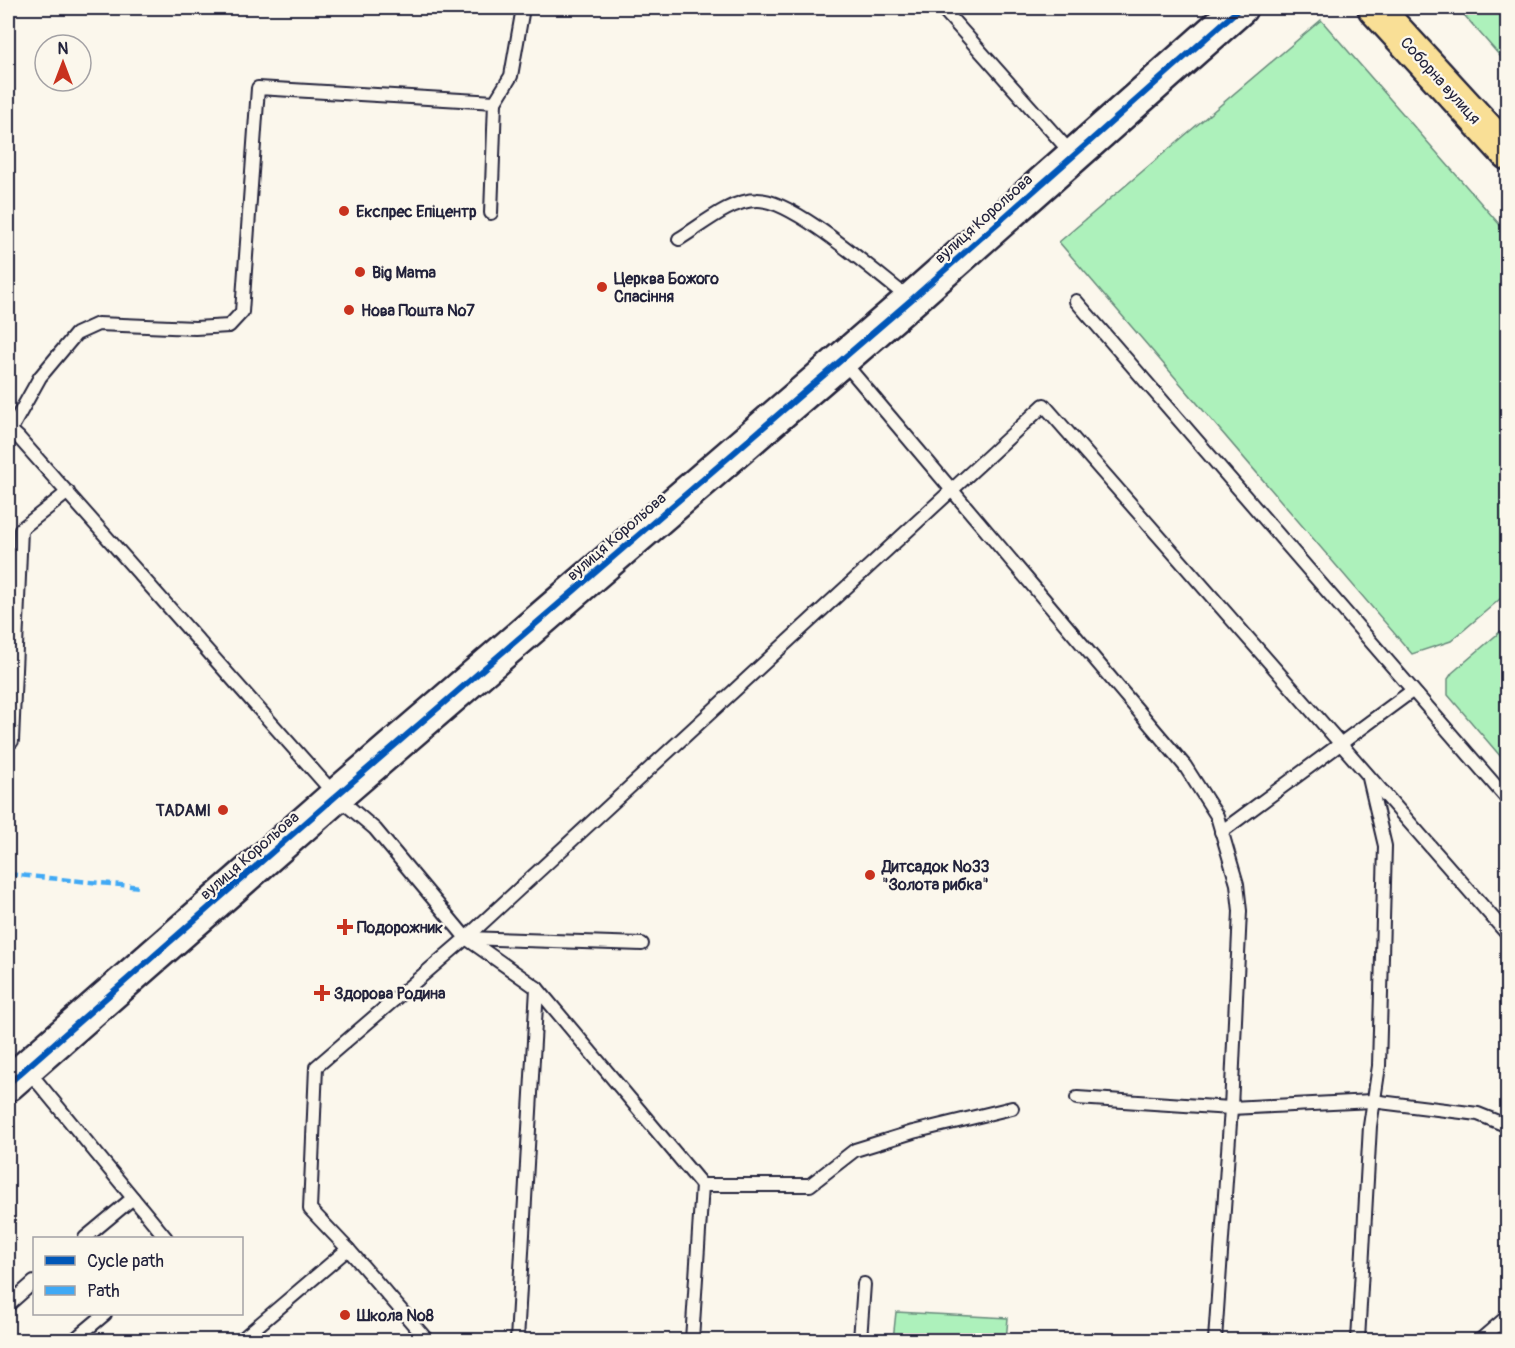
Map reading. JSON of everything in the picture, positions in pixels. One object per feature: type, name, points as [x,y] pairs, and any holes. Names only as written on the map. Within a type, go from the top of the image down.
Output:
[{"type":"main road","name":"Соборна вулиця","points":[[1375,8],[1508,153]]},
{"type":"street","name":"вулиця Корольова","points":[[16,1076],[336,796],[912,300],[1240,8]]},
{"type":"lane","points":[[491,213],[495,102],[511,76],[523,8]]},
{"type":"lane","points":[[942,8],[1073,155]]},
{"type":"lane","points":[[495,102],[258,88],[242,312],[229,326],[195,328],[98,324],[76,334],[40,377],[9,428],[336,796],[375,829],[466,938],[537,988],[702,1185],[692,1341]]},
{"type":"lane","points":[[679,239],[737,204],[757,199],[778,205],[820,230],[912,300]]},
{"type":"lane","points":[[1076,301],[1508,800]]},
{"type":"lane","points":[[842,359],[1185,766],[1217,816],[1237,884],[1240,911],[1231,1108],[1215,1341]]},
{"type":"lane","points":[[428,1341],[310,1209],[316,1067],[466,938],[951,488],[1044,405],[1508,935]]},
{"type":"lane","points":[[12,741],[21,529],[68,492]]},
{"type":"lane","points":[[1221,832],[1412,691]]},
{"type":"lane","points":[[1358,1341],[1372,1101],[1379,1066],[1385,846],[1368,776]]},
{"type":"lane","points":[[466,938],[642,944]]},
{"type":"lane","points":[[517,1341],[537,988]]},
{"type":"lane","points":[[16,1076],[133,1198],[164,1237]]},
{"type":"lane","points":[[1077,1098],[1231,1108],[1372,1101],[1478,1114],[1508,1126]]},
{"type":"lane","points":[[702,1185],[810,1185],[855,1150],[913,1132],[1012,1108]]},
{"type":"lane","points":[[87,1237],[133,1198]]},
{"type":"lane","points":[[241,1341],[348,1249]]},
{"type":"lane","points":[[8,1305],[33,1283]]},
{"type":"lane","points":[[860,1341],[864,1284]]},
{"type":"lane","points":[[74,1341],[104,1315]]},
{"type":"lane","points":[[1480,1341],[1508,1316]]},
{"type":"green space","points":[[1458,8],[1507,8],[1507,64]]},
{"type":"green space","points":[[1321,20],[1507,233],[1507,593],[1451,641],[1412,654],[1059,242]]},
{"type":"green space","points":[[1507,626],[1507,764],[1448,695],[1448,679]]},
{"type":"green space","points":[[896,1312],[1008,1318],[1006,1340],[893,1340]]},
{"type":"marked path","points":[[8,874],[141,887]]},
{"type":"cycle path","points":[[8,1084],[336,796],[911,300],[1240,8]]},
{"type":"place","name":"Експрес Епіцентр","points":[[344,211]]},
{"type":"place","name":"Big Mama","points":[[360,272]]},
{"type":"place","name":"Церква Божого Спасіння","points":[[602,287]]},
{"type":"place","name":"Нова Пошта №7","points":[[349,310]]},
{"type":"place","name":"TADAMI","points":[[223,810]]},
{"type":"place","name":"Дитсадок №33 \"Золота рибка\"","points":[[870,875]]},
{"type":"place","name":"Подорожник","points":[[345,927]]},
{"type":"place","name":"Здорова Родина","points":[[322,993]]},
{"type":"place","name":"Школа №8","points":[[345,1315]]}]
